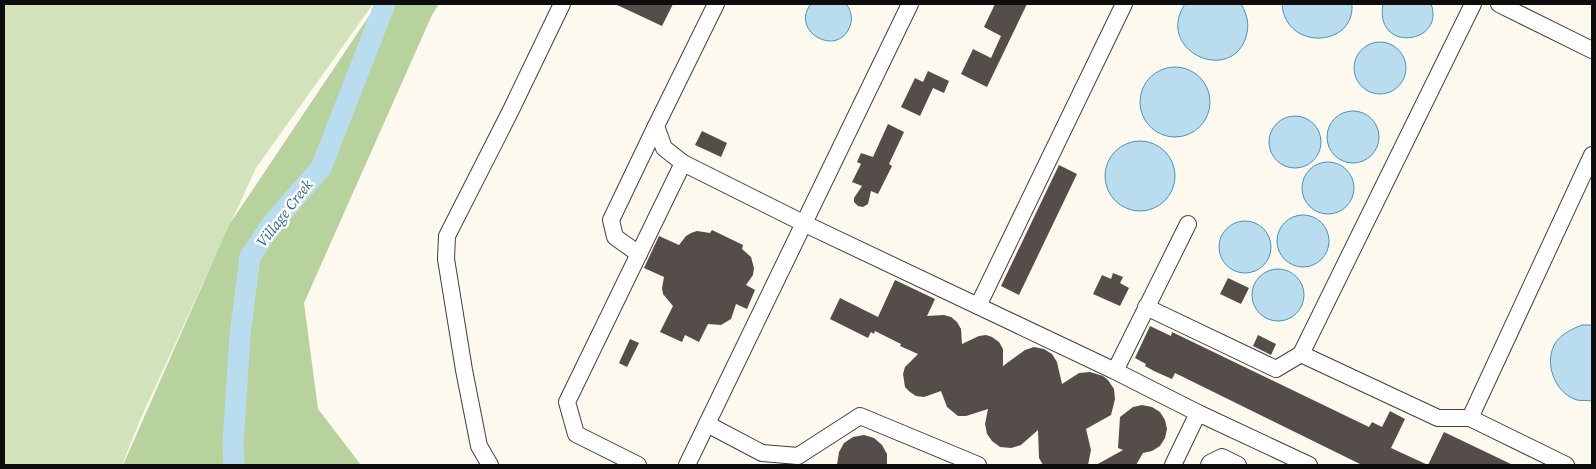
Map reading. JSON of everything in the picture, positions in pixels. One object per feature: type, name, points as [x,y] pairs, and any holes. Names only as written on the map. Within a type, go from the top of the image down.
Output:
[{"type":"lane","points":[[490,465],[479,446],[464,370],[446,259],[447,236],[562,4]]},
{"type":"lane","points":[[639,254],[615,237],[611,220],[716,4]]},
{"type":"lane","points":[[687,465],[910,4]]},
{"type":"lane","points":[[978,306],[1124,4]]},
{"type":"lane","points":[[1146,307],[1276,369],[1301,354],[1474,4]]},
{"type":"lane","points":[[1499,4],[1592,50]]},
{"type":"lane","points":[[656,126],[664,148],[683,163],[803,223],[1115,370],[1198,413],[1308,465]]},
{"type":"lane","points":[[1470,418],[1592,155]]},
{"type":"lane","points":[[638,465],[576,434],[567,402],[683,163]]},
{"type":"lane","points":[[1115,370],[1188,224]]},
{"type":"lane","points":[[1301,354],[1438,418],[1470,418],[1566,465]]},
{"type":"lane","points":[[1173,465],[1198,413]]},
{"type":"lane","points":[[707,424],[762,453],[798,456],[860,416],[978,465]]},
{"type":"lane","points":[[1209,465],[1222,458],[1238,465]]},
{"type":"green space","points":[[4,4],[373,4],[256,168],[140,420],[122,465],[4,465]]},
{"type":"green space","points":[[377,4],[439,4],[432,15],[304,303],[318,409],[361,465],[123,465],[229,225]]},
{"type":"water","points":[[811,4],[846,4],[850,11],[851,20],[844,36],[836,40],[827,41],[818,38],[811,32],[806,23],[806,14]]},
{"type":"water","points":[[1185,4],[1241,4],[1247,17],[1248,26],[1245,40],[1236,53],[1224,59],[1210,60],[1197,55],[1186,47],[1179,35],[1178,20]]},
{"type":"water","points":[[1282,4],[1352,4],[1350,19],[1343,29],[1332,36],[1319,38],[1306,36],[1295,30],[1286,19]]},
{"type":"water","points":[[1383,4],[1431,4],[1433,18],[1429,28],[1420,35],[1409,38],[1398,37],[1389,31],[1383,20]]},
{"type":"water","points":[[1380,42],[1390,44],[1398,50],[1404,58],[1406,68],[1404,78],[1398,86],[1390,92],[1380,94],[1370,92],[1362,86],[1356,78],[1354,68],[1356,58],[1362,50],[1370,44]]},
{"type":"water","points":[[1168,67],[1182,67],[1195,73],[1204,82],[1210,95],[1208,115],[1200,127],[1182,137],[1168,137],[1155,131],[1146,122],[1140,109],[1140,95],[1146,82],[1155,73]]},
{"type":"water","points":[[1353,111],[1363,113],[1371,119],[1377,127],[1379,137],[1377,147],[1371,155],[1363,161],[1353,163],[1343,161],[1335,155],[1329,147],[1327,137],[1329,127],[1335,119],[1343,113]]},
{"type":"water","points":[[1295,116],[1305,118],[1313,124],[1319,132],[1321,142],[1319,152],[1313,160],[1305,166],[1295,168],[1285,166],[1277,160],[1271,152],[1269,142],[1271,132],[1277,124],[1285,118]]},
{"type":"water","points":[[1133,141],[1147,141],[1160,147],[1169,156],[1175,169],[1173,189],[1165,201],[1147,211],[1133,211],[1120,205],[1111,196],[1105,183],[1105,169],[1111,156],[1120,147]]},
{"type":"water","points":[[1328,162],[1338,164],[1346,170],[1352,178],[1354,188],[1352,198],[1346,206],[1338,212],[1328,214],[1318,212],[1310,206],[1304,198],[1302,188],[1304,178],[1310,170],[1318,164]]},
{"type":"water","points":[[1303,215],[1313,217],[1321,223],[1327,231],[1329,241],[1327,251],[1321,259],[1313,265],[1303,267],[1293,265],[1285,259],[1279,251],[1277,241],[1279,231],[1285,223],[1293,217]]},
{"type":"water","points":[[1245,221],[1255,223],[1263,229],[1269,237],[1271,247],[1269,257],[1263,265],[1255,271],[1245,273],[1235,271],[1227,265],[1221,257],[1219,247],[1221,237],[1227,229],[1235,223]]},
{"type":"water","points":[[1278,269],[1288,271],[1296,277],[1302,285],[1304,295],[1302,305],[1296,313],[1288,319],[1278,321],[1268,319],[1260,313],[1254,305],[1252,295],[1254,285],[1260,277],[1268,271]]},
{"type":"water","points":[[1582,325],[1592,325],[1592,401],[1577,400],[1562,391],[1553,376],[1551,367],[1552,350],[1556,342],[1571,330]]},
{"type":"building","points":[[615,4],[673,4],[662,26]]},
{"type":"building","points":[[995,4],[1027,4],[987,87],[961,74],[973,49],[991,58],[1001,36],[984,27]]},
{"type":"building","points":[[928,71],[949,81],[944,93],[933,88],[920,116],[901,107],[915,78],[923,82]]},
{"type":"building","points":[[888,124],[904,132],[889,164],[892,166],[878,194],[871,191],[868,204],[863,207],[858,206],[854,202],[854,198],[862,186],[852,182],[861,164],[857,162],[861,153],[873,157]]},
{"type":"building","points":[[702,131],[727,143],[721,157],[695,145]]},
{"type":"building","points":[[1059,165],[1077,174],[1019,295],[1001,286]]},
{"type":"building","points":[[712,230],[743,245],[742,249],[751,257],[754,268],[753,275],[746,285],[755,290],[747,309],[736,304],[731,319],[721,325],[708,324],[699,342],[685,335],[682,342],[660,332],[673,306],[663,294],[664,277],[644,268],[659,236],[679,245],[691,233],[697,231],[710,233]]},
{"type":"building","points":[[1113,273],[1123,277],[1120,283],[1129,288],[1120,306],[1093,294],[1102,275],[1111,279]]},
{"type":"building","points":[[1228,278],[1249,288],[1241,304],[1220,294]]},
{"type":"building","points":[[895,280],[935,299],[927,316],[944,315],[951,317],[961,329],[962,344],[979,336],[986,335],[999,342],[1003,349],[1003,366],[1025,350],[1034,347],[1044,349],[1052,354],[1057,362],[1062,384],[1079,373],[1090,372],[1103,376],[1108,380],[1114,389],[1115,399],[1111,415],[1086,429],[1091,450],[1088,465],[1043,465],[1039,458],[1038,430],[1021,445],[1011,448],[1000,447],[987,434],[985,424],[988,409],[966,416],[958,416],[947,407],[941,391],[924,397],[916,396],[905,387],[903,374],[905,367],[918,354],[875,331],[874,334],[871,332],[868,338],[830,319],[840,298],[878,317]]},
{"type":"building","points":[[1150,326],[1171,336],[1172,332],[1369,427],[1372,422],[1382,427],[1390,411],[1405,419],[1391,448],[1428,465],[1362,465],[1175,373],[1172,379],[1154,371],[1135,358]]},
{"type":"building","points":[[1258,335],[1276,344],[1271,355],[1253,346]]},
{"type":"building","points":[[630,339],[639,343],[627,367],[619,363]]},
{"type":"building","points":[[1142,405],[1152,407],[1160,412],[1165,420],[1167,429],[1165,438],[1160,446],[1152,451],[1143,453],[1136,465],[1096,465],[1123,450],[1118,448],[1120,417],[1133,407]]},
{"type":"building","points":[[1444,432],[1513,465],[1428,465]]},
{"type":"building","points":[[864,435],[874,438],[882,445],[887,454],[887,465],[837,465],[839,452],[844,443],[853,437]]},
{"type":"waterway","name":"Village Creek","points":[[234,465],[233,445],[240,335],[250,257],[272,224],[321,168],[385,4]]}]
